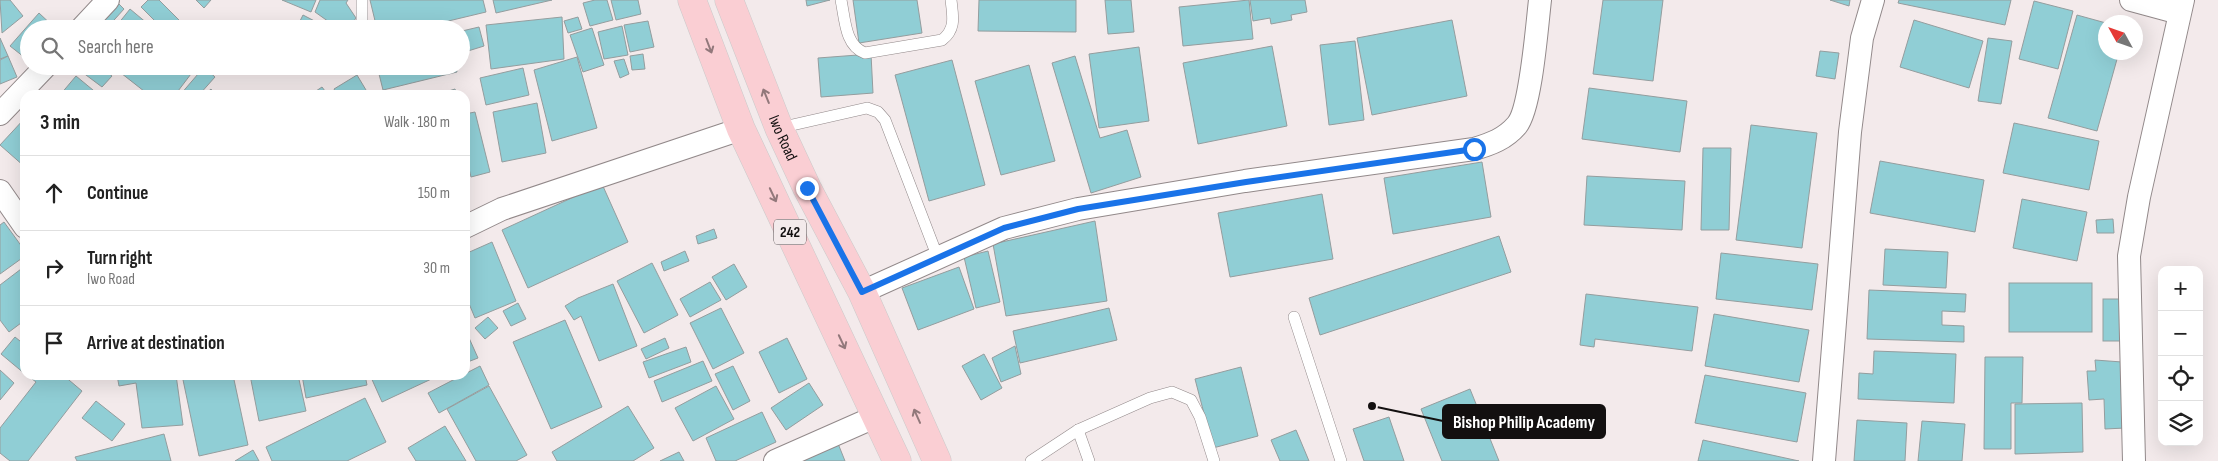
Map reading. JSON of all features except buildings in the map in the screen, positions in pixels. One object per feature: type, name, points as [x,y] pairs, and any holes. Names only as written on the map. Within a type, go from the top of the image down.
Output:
[{"type":"main road","name":"242","points":[[692,0],[741,129],[898,461]]},
{"type":"main road","name":"Iwo Road","points":[[729,0],[779,128],[807,188],[862,292],[937,461]]},
{"type":"street","points":[[89,20],[108,0]]},
{"type":"street","points":[[862,292],[1004,228],[1078,209],[1246,182],[1474,149],[1498,142],[1518,124],[1529,85],[1540,0]]},
{"type":"street","points":[[1824,461],[1850,132],[1862,38],[1873,0]]},
{"type":"street","points":[[2131,0],[2181,7],[2139,197],[2129,256],[2134,461]]},
{"type":"street","points":[[23,90],[37,75]]},
{"type":"street","points":[[0,114],[20,93]]},
{"type":"street","points":[[470,225],[502,209],[741,129]]},
{"type":"street","points":[[0,191],[20,220]]},
{"type":"street","points":[[775,461],[877,416]]},
{"type":"lane","points":[[362,0],[362,20]]},
{"type":"lane","points":[[841,0],[850,43],[856,50],[865,53],[942,40],[950,34],[954,25],[951,0]]},
{"type":"lane","points":[[779,128],[867,108],[878,112],[885,120],[938,258]]},
{"type":"lane","points":[[1294,316],[1341,461]]},
{"type":"lane","points":[[1031,461],[1078,430],[1150,398],[1172,392],[1191,400],[1200,416],[1214,461]]},
{"type":"lane","points":[[1078,430],[1089,461]]},
{"type":"place","name":"Bishop Philip Academy","points":[[1372,406]]},
{"type":"route","points":[[807,188],[862,292],[1004,228],[1078,209],[1246,182],[1474,149]]}]
